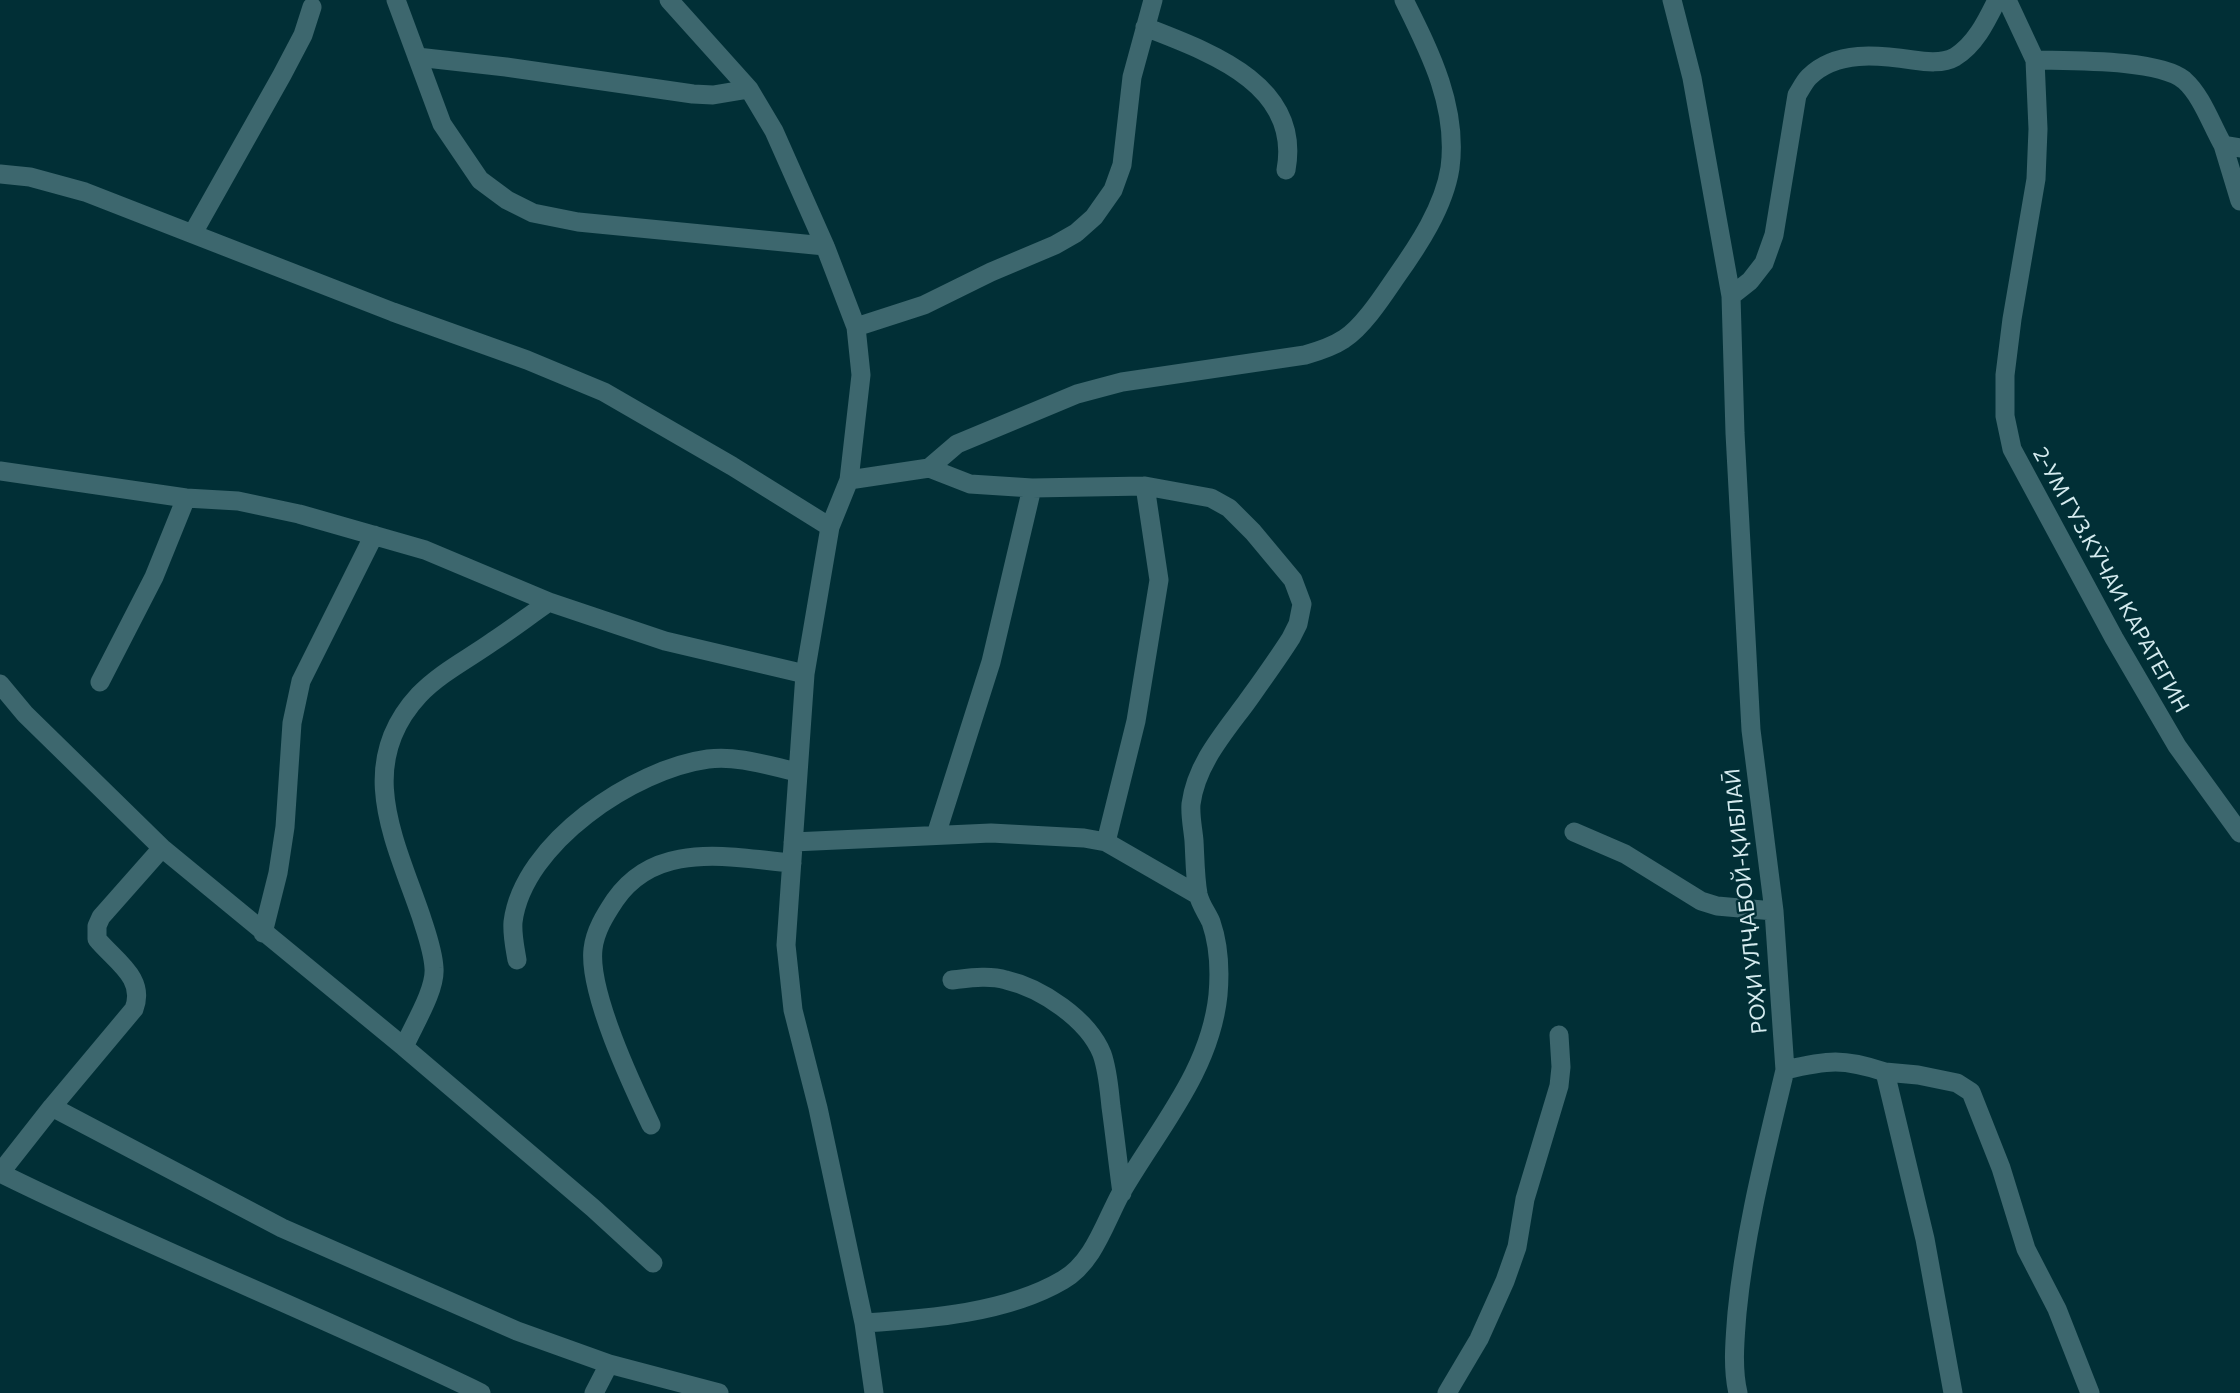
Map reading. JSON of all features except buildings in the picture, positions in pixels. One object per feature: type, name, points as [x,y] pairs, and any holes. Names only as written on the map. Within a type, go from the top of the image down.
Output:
[{"type":"street","points":[[396,0],[442,124],[480,180],[507,200],[533,213],[578,222],[825,246]]},
{"type":"street","points":[[669,0],[749,89],[774,131],[825,246],[856,327],[861,375],[849,480],[830,527],[805,674],[786,945],[793,1010],[818,1108],[864,1323],[874,1393]]},
{"type":"street","points":[[856,327],[924,305],[1055,244],[1076,233],[1094,217],[1114,190],[1122,165],[1132,77],[1153,0]]},
{"type":"street","points":[[929,468],[957,444],[1077,394],[1122,382],[1305,355],[1327,348],[1347,337],[1390,286],[1418,245],[1434,215],[1450,170],[1448,108],[1434,61],[1404,0]]},
{"type":"street","name":"РОҲИ УЛҶАБОЙ-ҚИБЛАӢ","points":[[1672,0],[1695,91],[1731,296],[1735,433],[1751,730],[1774,911],[1786,1070],[1756,1192],[1741,1274],[1735,1370],[1738,1393]]},
{"type":"street","points":[[1731,296],[1750,281],[1763,263],[1774,235],[1797,95],[1808,77],[1844,58],[1882,55],[1932,62],[1954,58],[1972,42],[1997,0]]},
{"type":"street","name":"2-УМ ГУЗ.КӮЧАИ КАРАТЕГИН","points":[[2007,0],[2035,60],[2038,130],[2036,179],[2004,375],[2005,416],[2012,449],[2114,638],[2178,746],[2240,833]]},
{"type":"street","points":[[193,233],[282,75],[303,35],[312,7]]},
{"type":"street","points":[[1145,27],[1216,55],[1237,68],[1264,94],[1284,121],[1289,151],[1286,170]]},
{"type":"street","points":[[417,57],[693,94],[749,89]]},
{"type":"street","points":[[2035,60],[2141,66],[2168,72],[2182,79],[2194,90],[2231,147],[2240,201]]},
{"type":"street","points":[[0,174],[30,177],[85,191],[604,392],[733,466],[830,527]]},
{"type":"street","points":[[849,480],[929,468],[970,484],[1032,488],[1145,486],[1211,498],[1229,508],[1282,565],[1293,580],[1302,604],[1298,624],[1291,638],[1204,762],[1195,786],[1191,805],[1198,895],[1211,923],[1218,948],[1218,996],[1209,1032],[1196,1069],[1173,1114],[1122,1193],[1086,1258],[1066,1279],[1002,1306],[864,1323]]},
{"type":"street","points":[[0,471],[186,498],[238,501],[299,514],[425,550],[549,602],[665,641],[805,674]]},
{"type":"street","points":[[1106,842],[1136,721],[1159,580],[1145,486]]},
{"type":"street","points":[[936,835],[992,662],[1032,488]]},
{"type":"street","points":[[100,682],[154,577],[186,498]]},
{"type":"street","points":[[263,933],[278,873],[285,827],[294,705],[314,652],[374,535]]},
{"type":"street","points":[[404,1047],[430,989],[434,969],[424,926],[390,827],[384,792],[384,766],[390,743],[419,695],[463,660],[549,602]]},
{"type":"street","points":[[0,684],[24,715],[162,848],[404,1047],[593,1208],[653,1263]]},
{"type":"street","points":[[517,960],[513,923],[520,898],[552,846],[593,809],[651,776],[679,765],[710,758],[798,772]]},
{"type":"street","points":[[1574,832],[1625,854],[1701,901],[1717,906],[1774,911]]},
{"type":"street","points":[[793,842],[991,833],[1055,835],[1106,842],[1198,895]]},
{"type":"street","points":[[162,848],[101,917],[97,926],[97,939],[135,981],[138,995],[134,1009],[0,1173],[89,1217],[385,1347],[481,1393]]},
{"type":"street","points":[[651,1125],[609,1027],[595,977],[592,950],[597,930],[624,887],[644,870],[678,859],[704,856],[792,863]]},
{"type":"street","points":[[952,980],[989,977],[1006,979],[1025,986],[1065,1009],[1089,1033],[1101,1052],[1107,1075],[1122,1193]]},
{"type":"street","points":[[1447,1393],[1479,1339],[1517,1247],[1525,1199],[1559,1086],[1559,1035]]},
{"type":"street","points":[[1786,1070],[1844,1060],[1885,1072],[1919,1075],[1957,1083],[1971,1092],[2001,1168],[2026,1249],[2057,1309],[2090,1393]]},
{"type":"street","points":[[1885,1072],[1925,1239],[1953,1393]]},
{"type":"street","points":[[52,1107],[282,1228],[517,1331],[609,1364],[719,1393]]},
{"type":"street","points":[[594,1393],[609,1364]]}]
